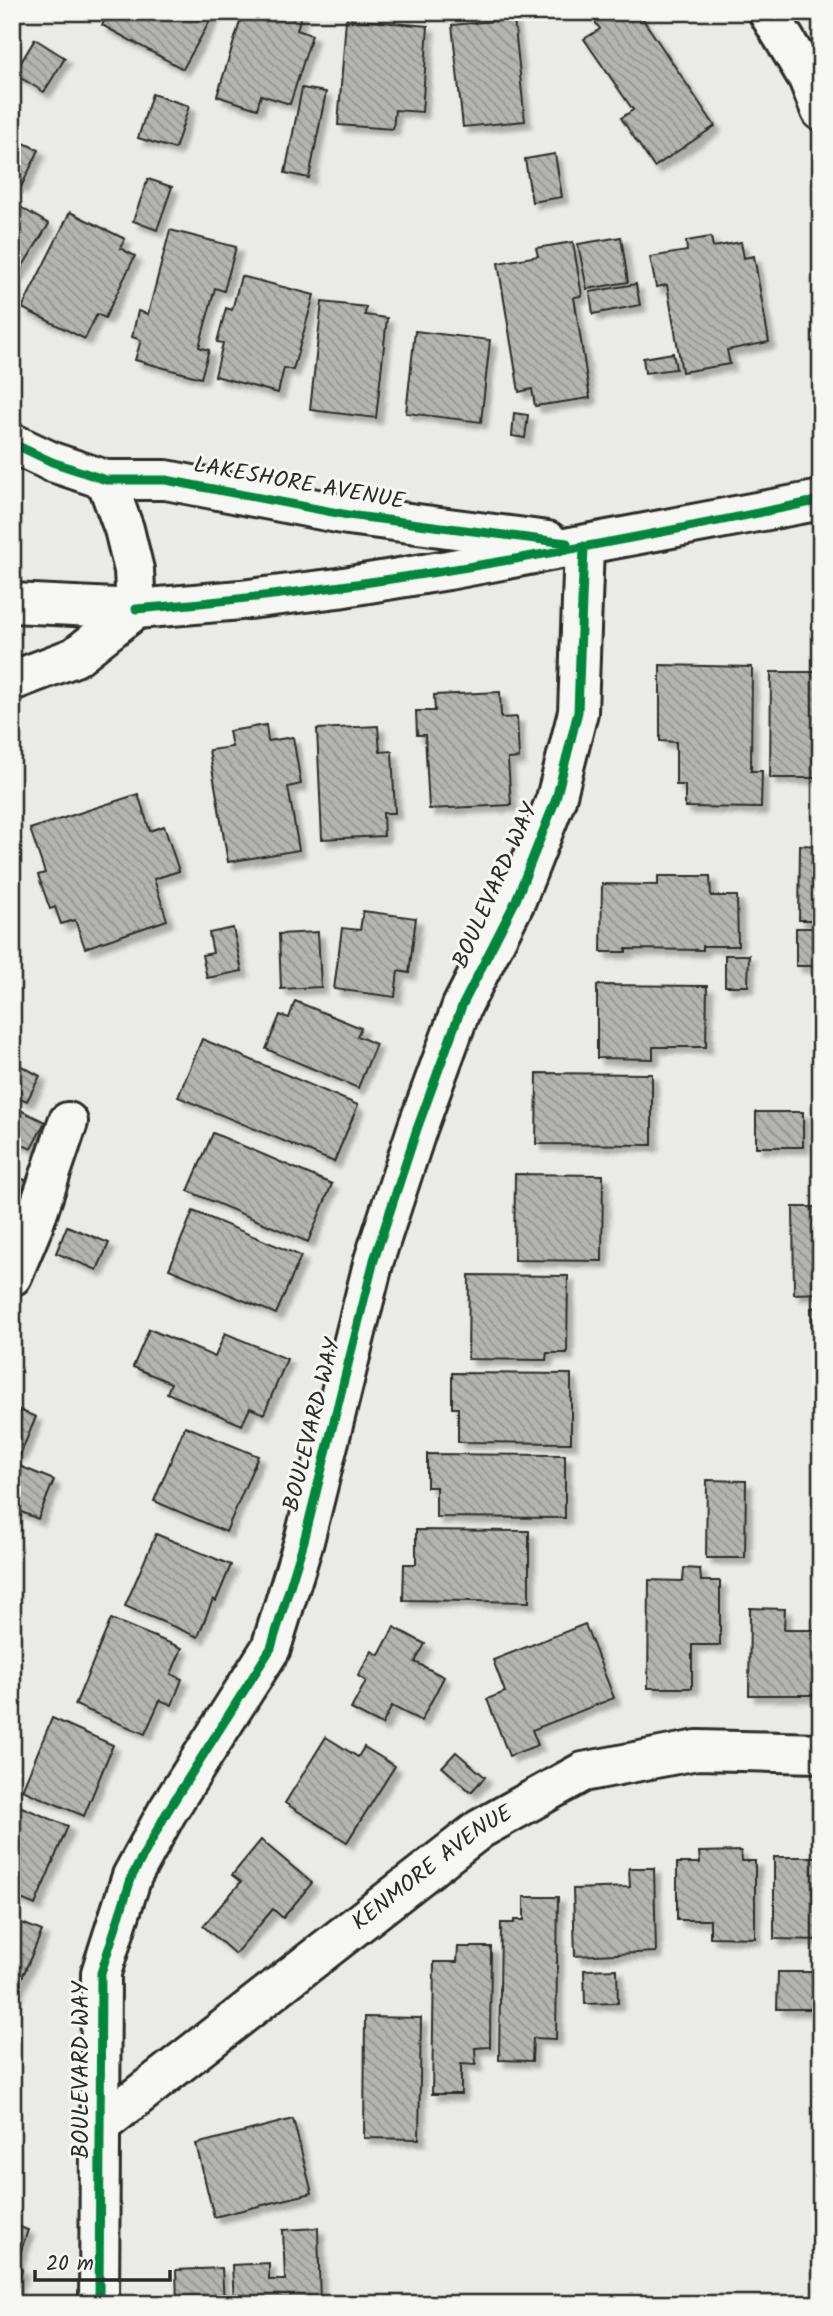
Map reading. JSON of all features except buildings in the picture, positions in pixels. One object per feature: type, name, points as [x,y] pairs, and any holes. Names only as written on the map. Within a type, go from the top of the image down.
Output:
[{"type":"street","points":[[768,12],[808,78],[821,110]]},
{"type":"street","name":"LAKESHORE AVENUE","points":[[12,443],[52,462],[106,480],[166,480],[348,515],[584,545]]},
{"type":"street","points":[[12,681],[75,657],[136,608],[134,570],[124,529],[106,480]]},
{"type":"street","name":"LAKESHORE AVENUE","points":[[12,603],[136,608],[241,600],[338,588],[821,500]]},
{"type":"street","name":"BOULEVARD WAY","points":[[99,2304],[101,1973],[132,1876],[167,1812],[271,1648],[304,1541],[374,1260],[417,1129],[462,1006],[516,900],[556,799],[578,712],[584,545]]},
{"type":"street","points":[[12,1276],[33,1226],[68,1122]]},
{"type":"street","name":"KENMORE AVENUE","points":[[102,2124],[480,1829],[583,1772],[697,1750],[821,1753]]},
{"type":"cycle path","points":[[12,443],[52,462],[106,480],[166,480],[348,515],[567,543]]},
{"type":"cycle path","points":[[136,609],[394,579],[565,550],[821,500]]},
{"type":"cycle path","points":[[99,2304],[101,1973],[132,1876],[167,1812],[271,1648],[304,1541],[374,1260],[417,1129],[462,1006],[516,900],[556,799],[578,712],[584,546]]}]
